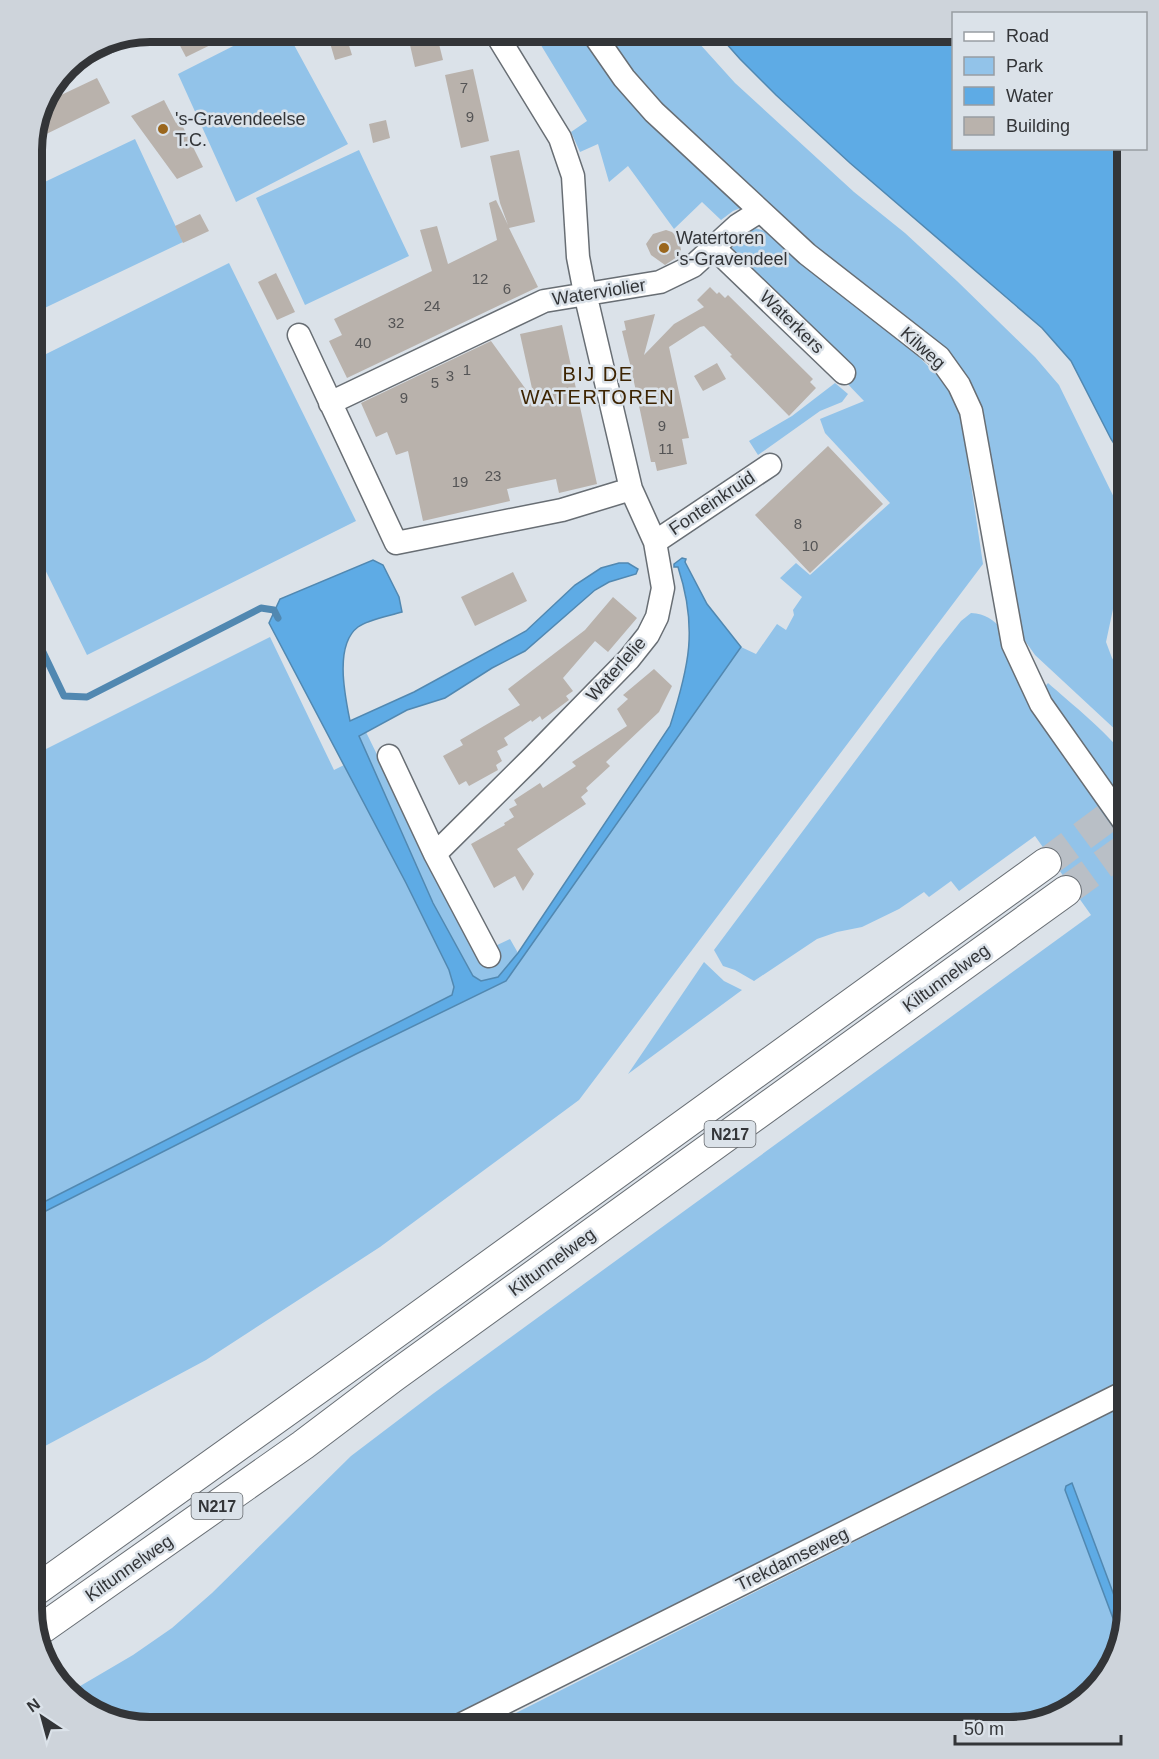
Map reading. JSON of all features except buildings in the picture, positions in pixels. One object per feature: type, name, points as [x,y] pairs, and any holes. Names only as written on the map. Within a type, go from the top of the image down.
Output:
[{"type":"main road","name":"Kiltunnelweg","points":[[42,1586],[382,1343],[1046,862]]},
{"type":"main road","name":"Kiltunnelweg","points":[[44,1628],[303,1445],[1066,891]]},
{"type":"street","points":[[501,42],[560,138],[573,176],[578,257],[585,292]]},
{"type":"street","name":"Kilweg","points":[[599,42],[624,78],[654,112],[807,254],[939,357],[959,385],[970,411],[1013,644],[1041,704],[1117,811]]},
{"type":"street","name":"Waterviolier","points":[[330,403],[544,301],[585,292],[660,282],[693,266],[738,225],[760,211]]},
{"type":"street","name":"Waterkers","points":[[713,247],[844,373]]},
{"type":"street","name":"Waterlelie","points":[[435,854],[629,659],[648,635],[657,617],[663,588],[655,542],[632,489],[585,292]]},
{"type":"street","points":[[299,335],[396,543],[562,510],[632,489]]},
{"type":"street","name":"Fonteinkruid","points":[[655,542],[770,465]]},
{"type":"street","points":[[389,756],[435,854],[489,956]]},
{"type":"street","name":"Trekdamseweg","points":[[476,1717],[1117,1396]]},
{"type":"green space","points":[[241,42],[292,42],[348,144],[236,202],[178,74]]},
{"type":"green space","points":[[539,42],[591,42],[743,207],[721,220],[702,202],[674,229],[628,166],[609,182],[598,144],[580,152],[571,132],[587,121]]},
{"type":"green space","points":[[609,42],[698,42],[735,83],[854,192],[905,233],[957,281],[1035,357],[1059,385],[1117,504],[1117,590],[1106,642],[1117,665],[1117,731],[1035,655],[1023,638],[977,407],[761,206],[637,79]]},
{"type":"green space","points":[[135,139],[183,242],[42,309],[42,183]]},
{"type":"green space","points":[[359,150],[409,256],[305,305],[256,198]]},
{"type":"green space","points":[[755,228],[771,233],[915,353],[943,381],[959,404],[983,564],[579,1100],[380,1247],[206,1360],[42,1448],[42,1213],[506,981],[741,647],[756,654],[777,624],[786,630],[794,615],[793,610],[802,597],[780,578],[796,563],[810,575],[890,503],[825,433],[820,419],[864,401],[828,361],[772,290],[740,258],[731,246],[736,238]]},
{"type":"green space","points":[[229,263],[356,521],[87,655],[42,563],[42,356]]},
{"type":"green space","points":[[835,383],[848,394],[842,402],[820,411],[758,455],[749,441],[792,416]]},
{"type":"green space","points":[[971,613],[989,618],[1003,630],[1117,814],[1117,1385],[661,1619],[463,1717],[142,1717],[115,1711],[90,1699],[77,1688],[133,1655],[172,1628],[212,1593],[351,1456],[434,1393],[1091,915],[1035,836],[959,891],[951,881],[929,897],[924,892],[899,909],[862,927],[817,939],[754,981],[723,966],[714,950],[961,621]]},
{"type":"green space","points":[[270,637],[334,770],[344,765],[406,883],[449,970],[454,987],[452,995],[42,1203],[42,751]]},
{"type":"green space","points":[[1048,683],[1091,720],[1117,746],[1117,794],[1043,689]]},
{"type":"green space","points":[[366,732],[405,812],[493,947],[510,939],[518,953],[498,977],[481,981],[473,976],[433,903],[358,736]]},
{"type":"green space","points":[[704,962],[724,981],[742,990],[628,1074]]},
{"type":"green space","points":[[1117,1409],[1117,1611],[1065,1490],[1116,1625],[1109,1651],[1095,1675],[1086,1686],[1063,1703],[1037,1713],[1010,1717],[508,1717]]},
{"type":"water","points":[[725,42],[952,42],[952,150],[1117,150],[1117,448],[1071,361],[1042,328],[850,163]]},
{"type":"water","points":[[682,558],[686,559],[685,562],[707,604],[741,647],[506,981],[42,1213],[42,1203],[452,995],[454,987],[449,970],[406,883],[269,623],[280,599],[373,560],[383,565],[399,597],[402,612],[368,622],[358,627],[351,635],[346,646],[343,671],[350,721],[414,692],[526,631],[575,585],[601,568],[628,563],[638,569],[636,574],[609,582],[595,590],[525,651],[492,668],[445,698],[407,710],[359,736],[433,903],[473,976],[481,981],[498,977],[518,953],[670,726],[682,685],[689,647],[688,609],[678,567],[674,567],[674,564]]},
{"type":"water","points":[[1072,1483],[1117,1603],[1116,1625],[1065,1490],[1066,1486]]},
{"type":"waterway","points":[[42,650],[64,696],[87,697],[261,608],[274,610],[278,618]]},
{"type":"tunnel","points":[[1046,863],[1117,810]]},
{"type":"tunnel","points":[[1066,891],[1117,854]]},
{"type":"place","name":"'s-Gravendeelse T.C.","points":[[163,129]]},
{"type":"place","name":"Watertoren 's-Gravendeel","points":[[664,248]]},
{"type":"district","name":"BIJ DE WATERTOREN","points":[[598,386]]}]
